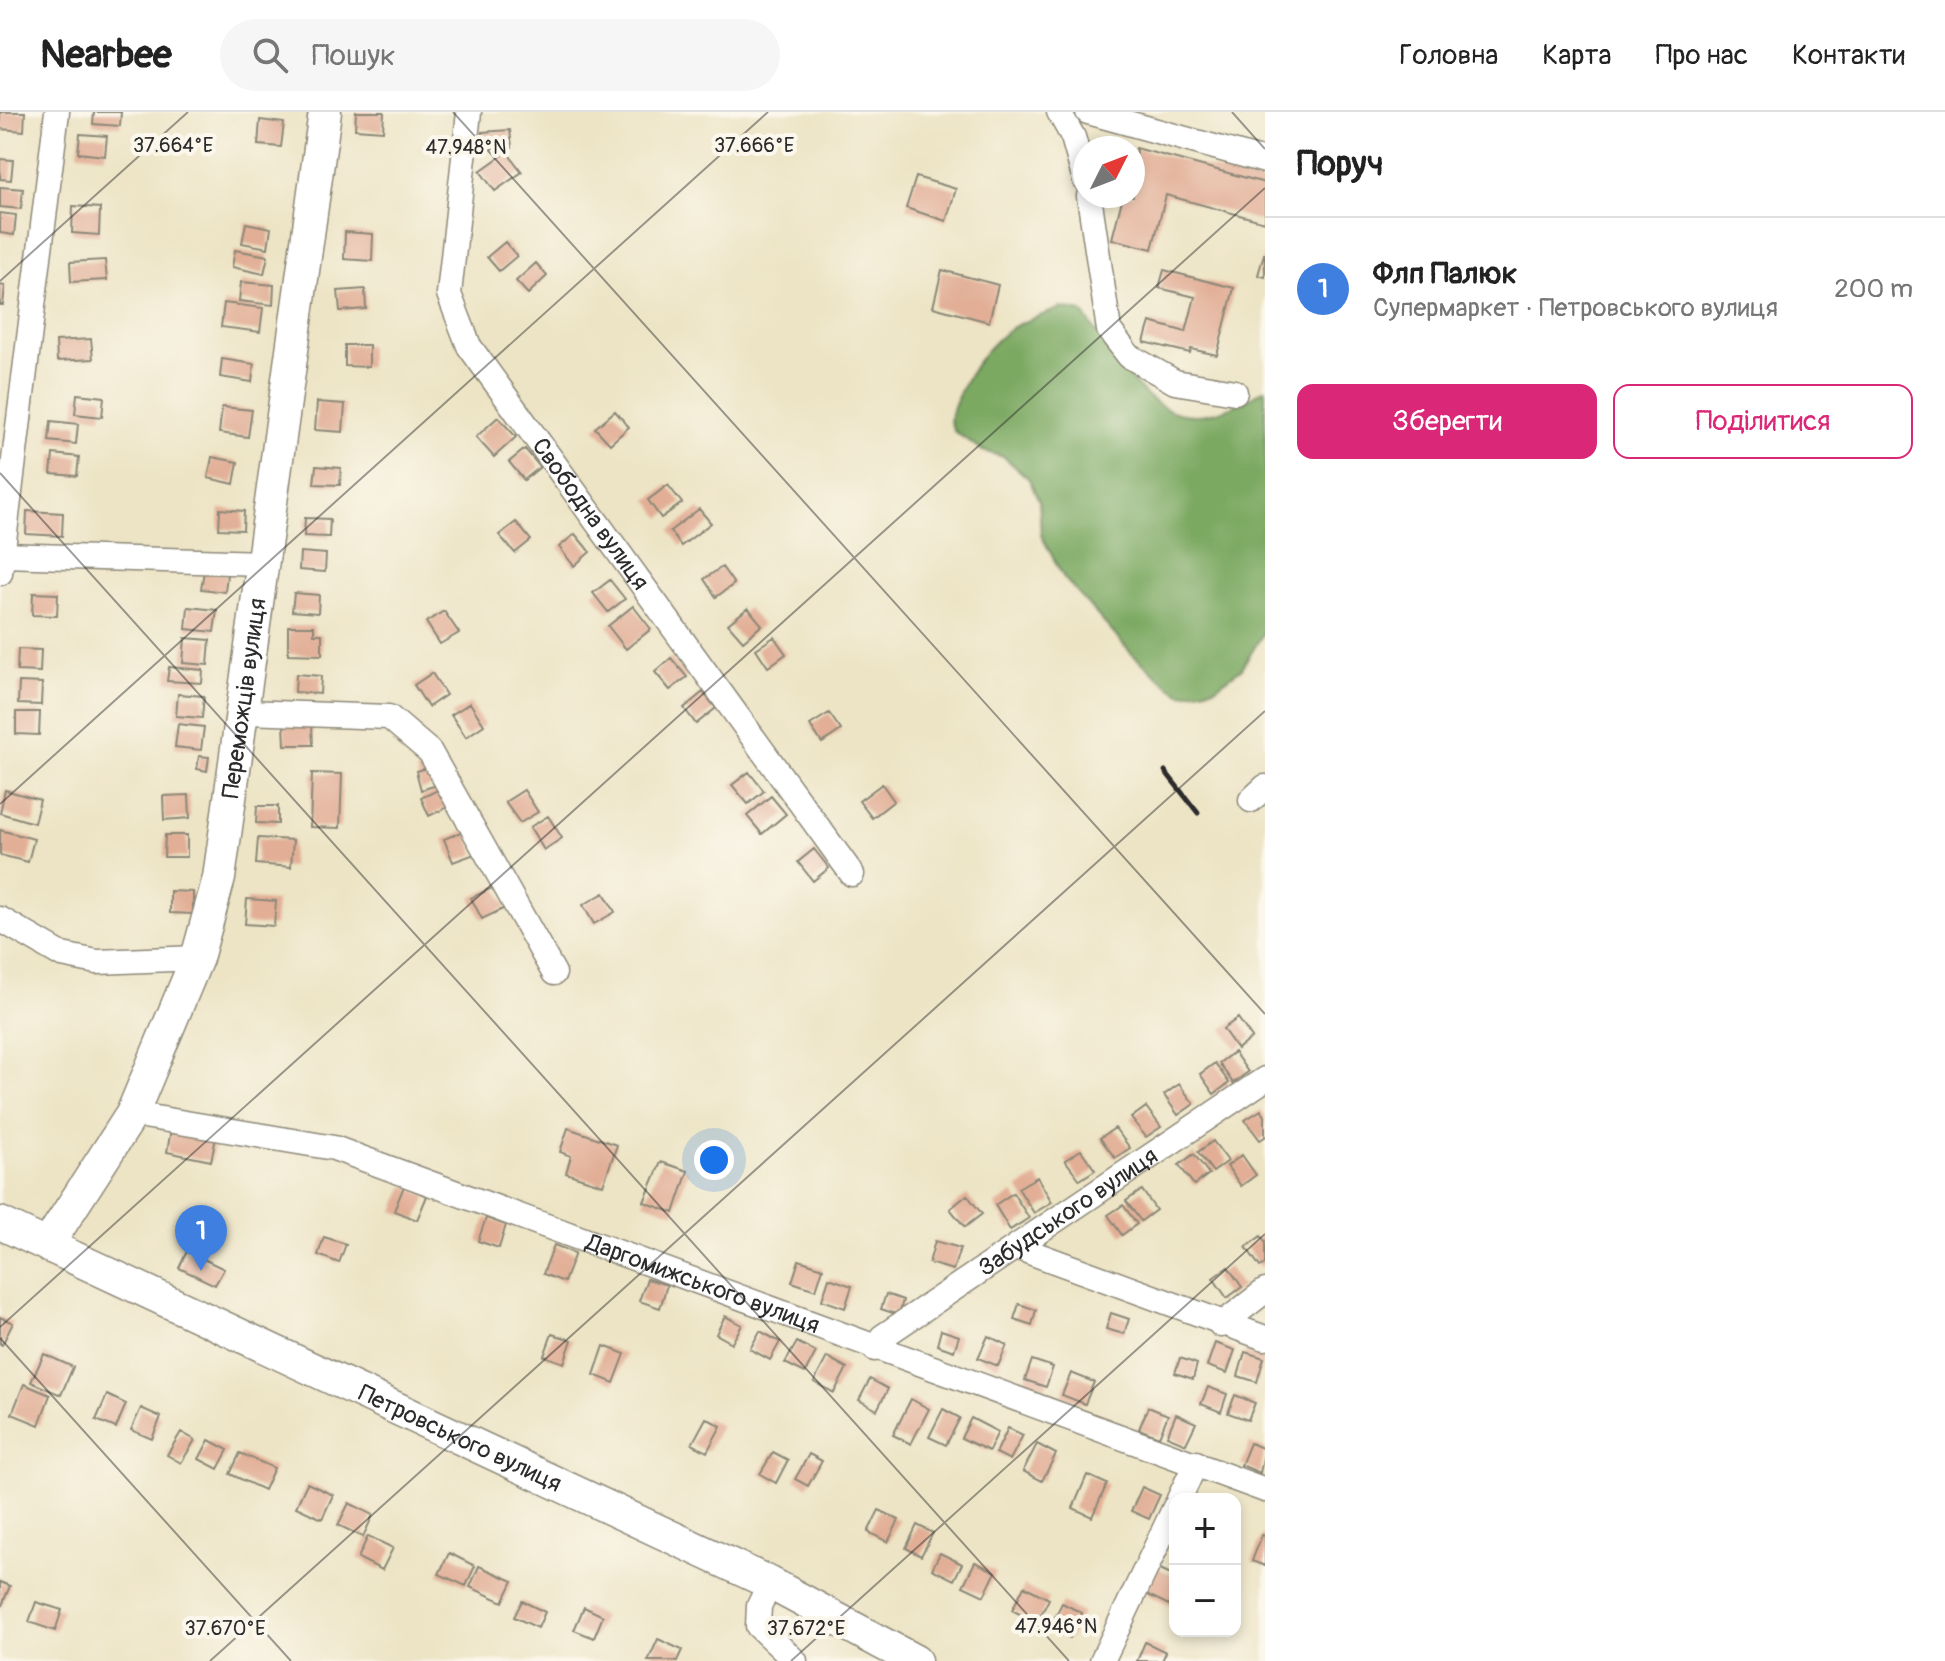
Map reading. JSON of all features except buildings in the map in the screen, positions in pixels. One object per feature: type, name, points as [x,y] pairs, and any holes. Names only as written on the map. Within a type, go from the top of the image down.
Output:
[{"type":"main road","name":"Переможців вулиця","points":[[50,1247],[57,1230],[132,1114],[197,958],[219,878],[325,112]]},
{"type":"main road","name":"Петровського вулиця","points":[[0,1223],[770,1583],[915,1661]]},
{"type":"street","points":[[57,112],[1,564],[262,563]]},
{"type":"street","name":"Свободна вулиця","points":[[469,112],[449,294],[469,346],[852,874]]},
{"type":"street","points":[[1059,112],[1073,137]]},
{"type":"street","points":[[1088,112],[1265,161]]},
{"type":"street","points":[[1091,208],[1109,330],[1129,356],[1175,382],[1235,392]]},
{"type":"street","points":[[244,712],[389,717],[430,752],[554,973]]},
{"type":"street","points":[[0,919],[62,955],[97,962],[197,958]]},
{"type":"street","name":"Забудського вулиця","points":[[875,1349],[882,1337],[1265,1079]]},
{"type":"street","name":"Даргомижського вулиця","points":[[132,1114],[334,1148],[714,1285],[875,1349],[1265,1490]]},
{"type":"street","points":[[1016,1247],[1221,1325],[1265,1338]]},
{"type":"street","points":[[1221,1325],[1265,1291]]},
{"type":"street","points":[[1182,1493],[1196,1463]]},
{"type":"street","points":[[1102,1661],[1169,1520]]},
{"type":"street","points":[[770,1583],[759,1606],[758,1626],[795,1661]]},
{"type":"green space","points":[[1061,308],[1082,312],[1138,387],[1156,403],[1177,413],[1201,415],[1230,407],[1265,389],[1265,630],[1242,668],[1216,687],[1183,694],[1131,653],[1064,578],[1041,535],[1039,501],[1029,479],[1004,457],[983,451],[954,431],[950,421],[954,407],[975,365],[985,353],[1019,324]]},
{"type":"railway","points":[[1165,771],[1198,813]]},
{"type":"place","name":"Флп Палюк","points":[[201,1271]]}]
